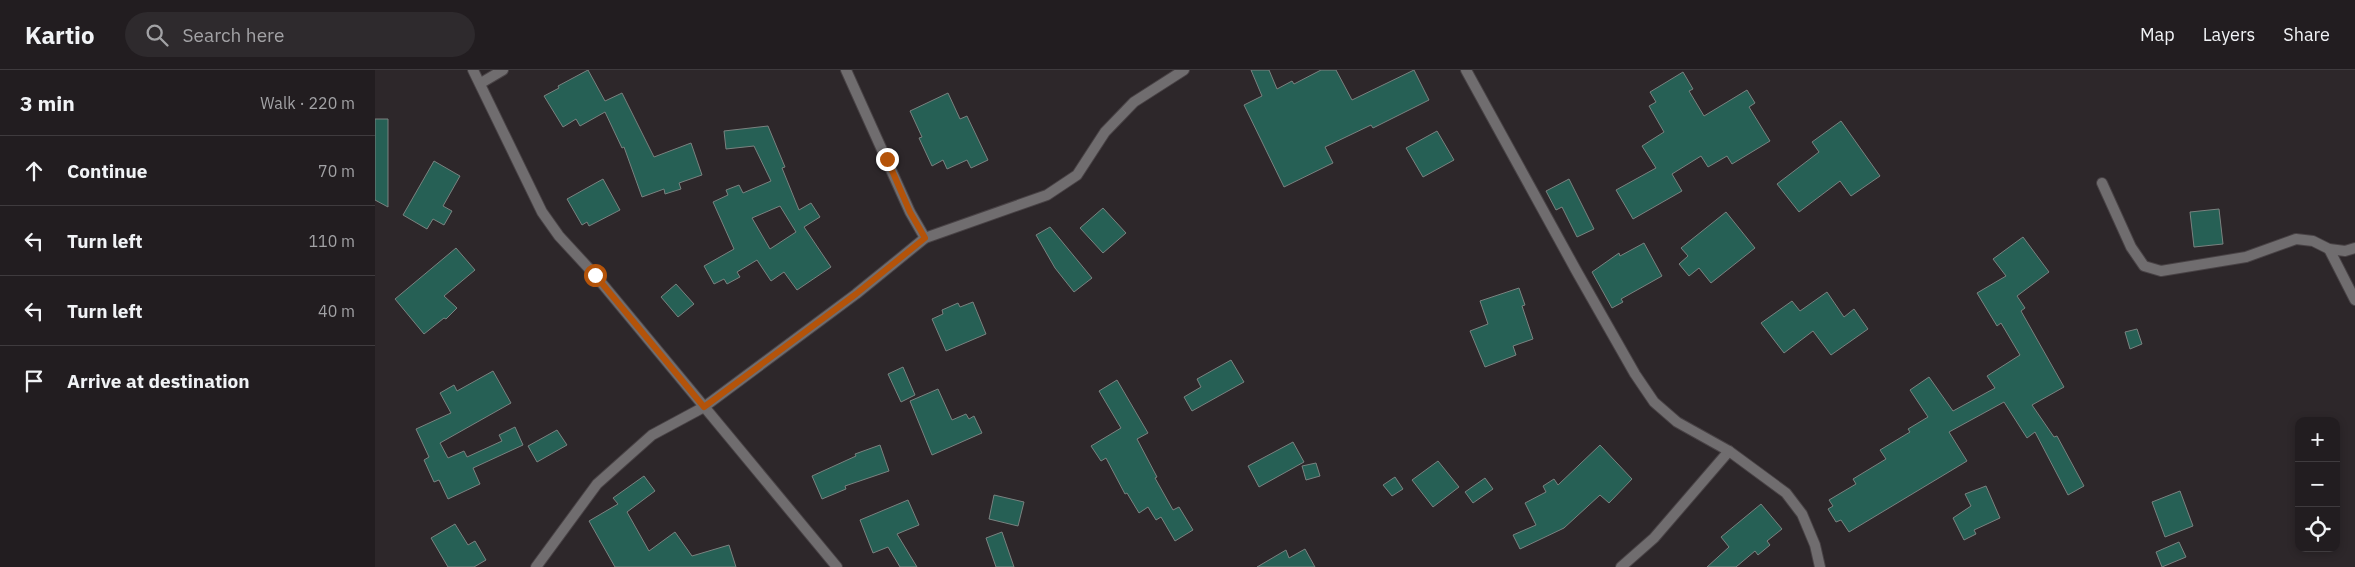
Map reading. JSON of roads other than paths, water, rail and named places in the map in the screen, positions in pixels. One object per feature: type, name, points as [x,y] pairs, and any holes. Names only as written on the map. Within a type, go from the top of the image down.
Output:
[{"type":"street","points":[[473,70],[481,83],[542,212],[559,236],[595,275],[837,567]]},
{"type":"street","points":[[481,83],[503,70]]},
{"type":"street","points":[[846,70],[910,212],[925,238]]},
{"type":"street","points":[[536,567],[597,484],[652,436],[704,407],[856,294],[925,238],[1047,195],[1077,175],[1105,132],[1133,102],[1183,70]]},
{"type":"street","points":[[1467,70],[1577,272],[1635,374],[1654,402],[1677,422],[1729,451],[1786,493],[1802,514],[1815,545],[1820,567]]},
{"type":"street","points":[[2102,183],[2131,247],[2144,266],[2161,271],[2246,257],[2296,239],[2313,241],[2329,249],[2345,251],[2355,248]]},
{"type":"street","points":[[2329,249],[2355,300]]},
{"type":"street","points":[[1621,567],[1654,538],[1729,451]]}]
